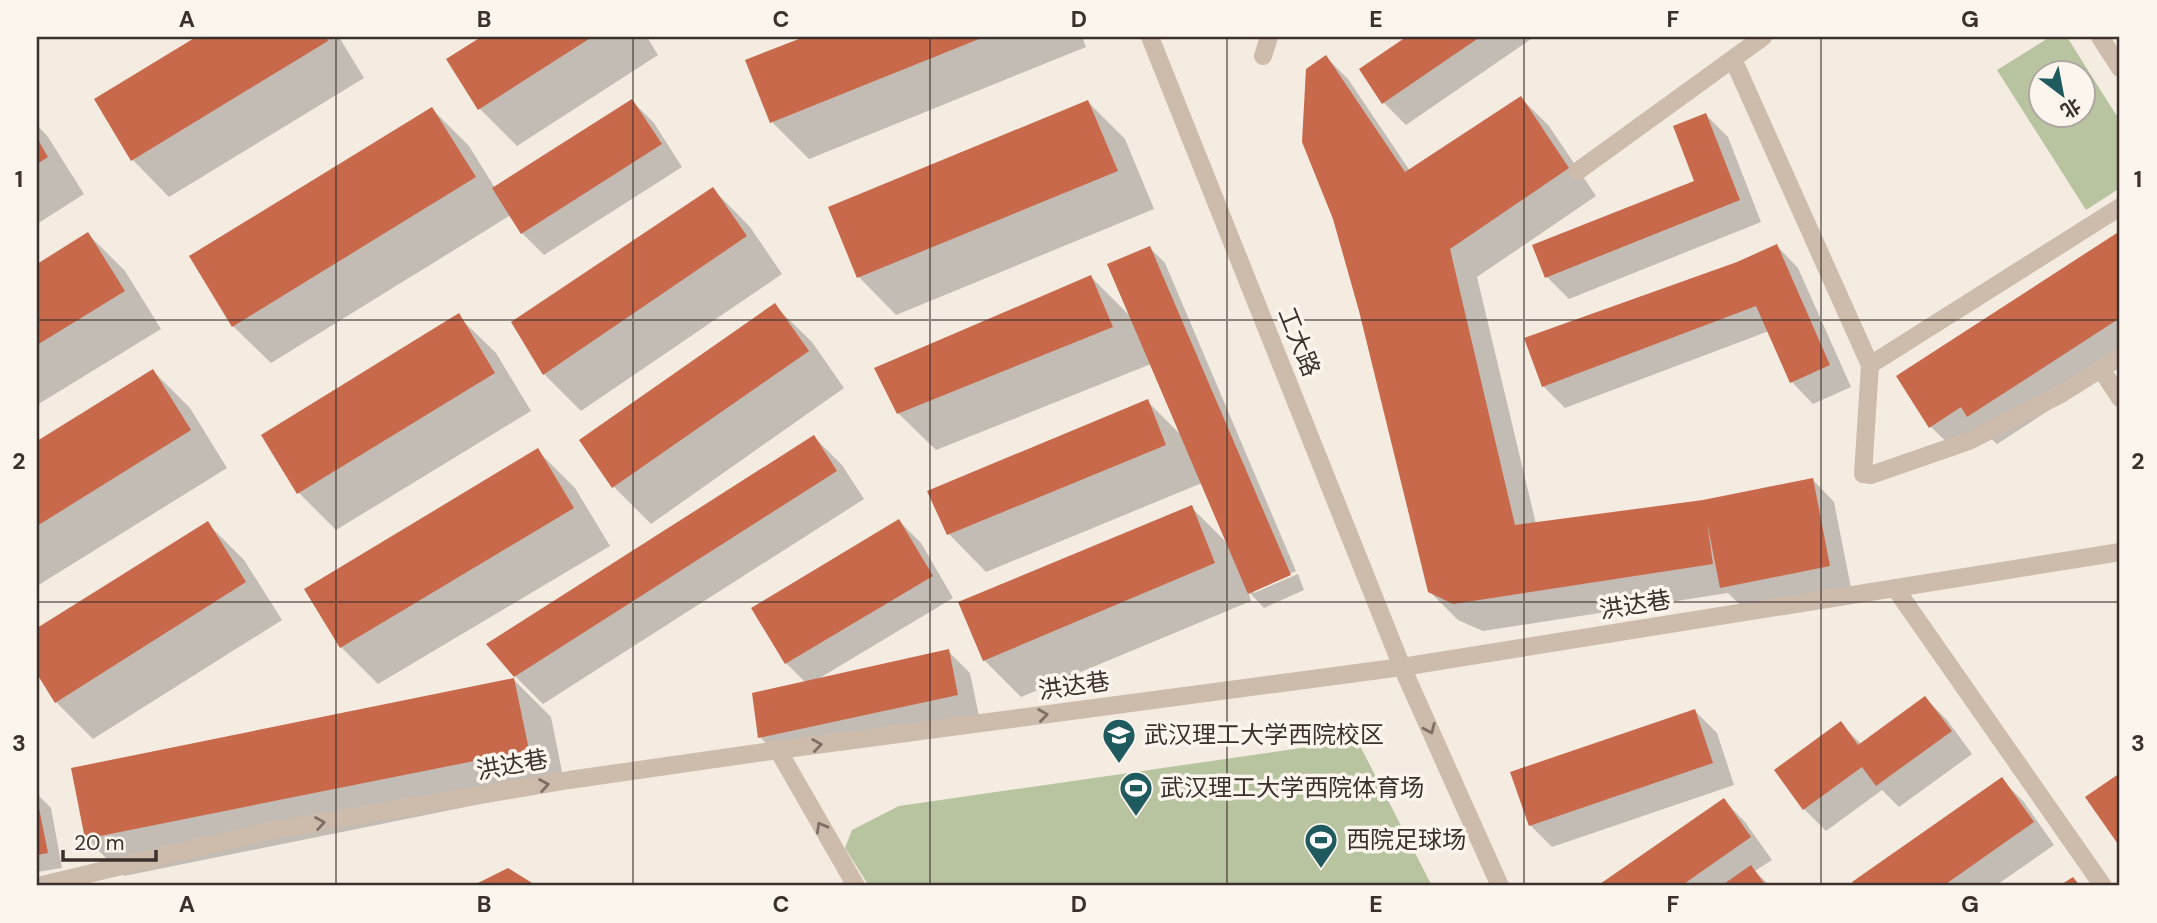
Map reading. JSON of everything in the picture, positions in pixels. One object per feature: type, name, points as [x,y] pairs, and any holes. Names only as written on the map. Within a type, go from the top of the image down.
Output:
[{"type":"street","name":"工大路","points":[[1150,37],[1402,667],[1500,886]]},
{"type":"street","points":[[1263,56],[1269,37]]},
{"type":"street","points":[[1578,171],[1763,37]]},
{"type":"street","points":[[2100,37],[2120,68]]},
{"type":"street","points":[[1732,59],[1870,365],[1863,474],[1871,475],[1969,440],[2061,394],[2120,357]]},
{"type":"street","points":[[1870,365],[2120,207]]},
{"type":"street","points":[[2101,369],[2120,398]]},
{"type":"street","name":"洪达巷","points":[[38,886],[268,831],[569,780],[1402,667],[2120,552]]},
{"type":"street","points":[[1895,588],[2103,886]]},
{"type":"street","points":[[778,750],[856,886]]},
{"type":"green space","points":[[2050,37],[2067,37],[2082,60],[2028,60],[2028,119],[1997,70]]},
{"type":"green space","points":[[2098,86],[2120,121],[2120,188],[2086,210],[2035,130],[2098,130]]},
{"type":"green space","name":"武汉理工大学西院体育场","points":[[1357,740],[1432,886],[869,886],[845,848],[852,830],[899,806]]},
{"type":"building","points":[[196,37],[326,37],[328,41],[131,161],[94,99]]},
{"type":"building","points":[[481,37],[592,37],[478,110],[446,59]]},
{"type":"building","points":[[804,37],[984,37],[770,123],[745,60]]},
{"type":"building","points":[[1406,37],[1480,37],[1382,104],[1359,69]]},
{"type":"building","points":[[1326,55],[1405,172],[1521,96],[1569,168],[1450,249],[1515,525],[1703,500],[1813,478],[1830,566],[1720,588],[1707,522],[1713,564],[1453,604],[1428,592],[1359,311],[1333,219],[1302,142],[1306,69]]},
{"type":"building","points":[[632,99],[662,144],[521,234],[492,188]]},
{"type":"building","points":[[1088,100],[1118,171],[857,278],[828,207]]},
{"type":"building","points":[[432,107],[476,177],[232,327],[189,256]]},
{"type":"building","points":[[1706,113],[1740,200],[1545,278],[1532,245],[1694,181],[1673,126]]},
{"type":"building","points":[[37,138],[48,157],[37,164]]},
{"type":"building","points":[[713,187],[747,236],[543,375],[511,322]]},
{"type":"building","points":[[2120,231],[2120,318],[1967,417],[1961,407],[1929,428],[1896,376]]},
{"type":"building","points":[[88,232],[125,291],[37,345],[37,264]]},
{"type":"building","points":[[1777,244],[1830,365],[1790,383],[1756,306],[1542,387],[1524,338],[1737,262]]},
{"type":"building","points":[[1150,246],[1291,575],[1248,594],[1107,264]]},
{"type":"building","points":[[1091,275],[1113,327],[897,414],[874,368]]},
{"type":"building","points":[[775,303],[809,351],[612,488],[579,440]]},
{"type":"building","points":[[459,313],[495,373],[297,494],[261,435]]},
{"type":"building","points":[[153,369],[191,430],[37,526],[37,441]]},
{"type":"building","points":[[1148,399],[1166,445],[947,535],[927,491]]},
{"type":"building","points":[[814,435],[837,471],[514,677],[486,644]]},
{"type":"building","points":[[538,448],[574,508],[340,648],[304,589]]},
{"type":"building","points":[[1192,505],[1215,563],[983,661],[958,602]]},
{"type":"building","points":[[899,519],[933,576],[785,664],[751,608]]},
{"type":"building","points":[[208,521],[246,582],[55,703],[37,674],[37,628]]},
{"type":"building","points":[[949,649],[958,695],[758,738],[752,693]]},
{"type":"building","points":[[514,678],[529,750],[85,839],[71,768]]},
{"type":"building","points":[[1925,696],[1952,731],[1876,786],[1862,767],[1803,810],[1774,770],[1841,721],[1858,745]]},
{"type":"building","points":[[1695,709],[1713,763],[1529,826],[1510,772]]},
{"type":"building","points":[[2120,773],[2120,847],[2085,797]]},
{"type":"building","points":[[2002,777],[2034,822],[1943,886],[1855,886],[1852,882]]},
{"type":"building","points":[[37,798],[48,853],[37,855]]},
{"type":"building","points":[[1724,798],[1751,837],[1681,886],[1597,886]]},
{"type":"building","points":[[1751,865],[1766,886],[1721,886]]},
{"type":"building","points":[[508,868],[537,886],[472,886]]},
{"type":"building","points":[[2073,877],[2080,886],[2059,886]]},
{"type":"place","name":"武汉理工大学西院校区","points":[[1119,765]]},
{"type":"place","name":"武汉理工大学西院体育场","points":[[1136,818]]},
{"type":"place","name":"西院足球场","points":[[1321,870]]}]
